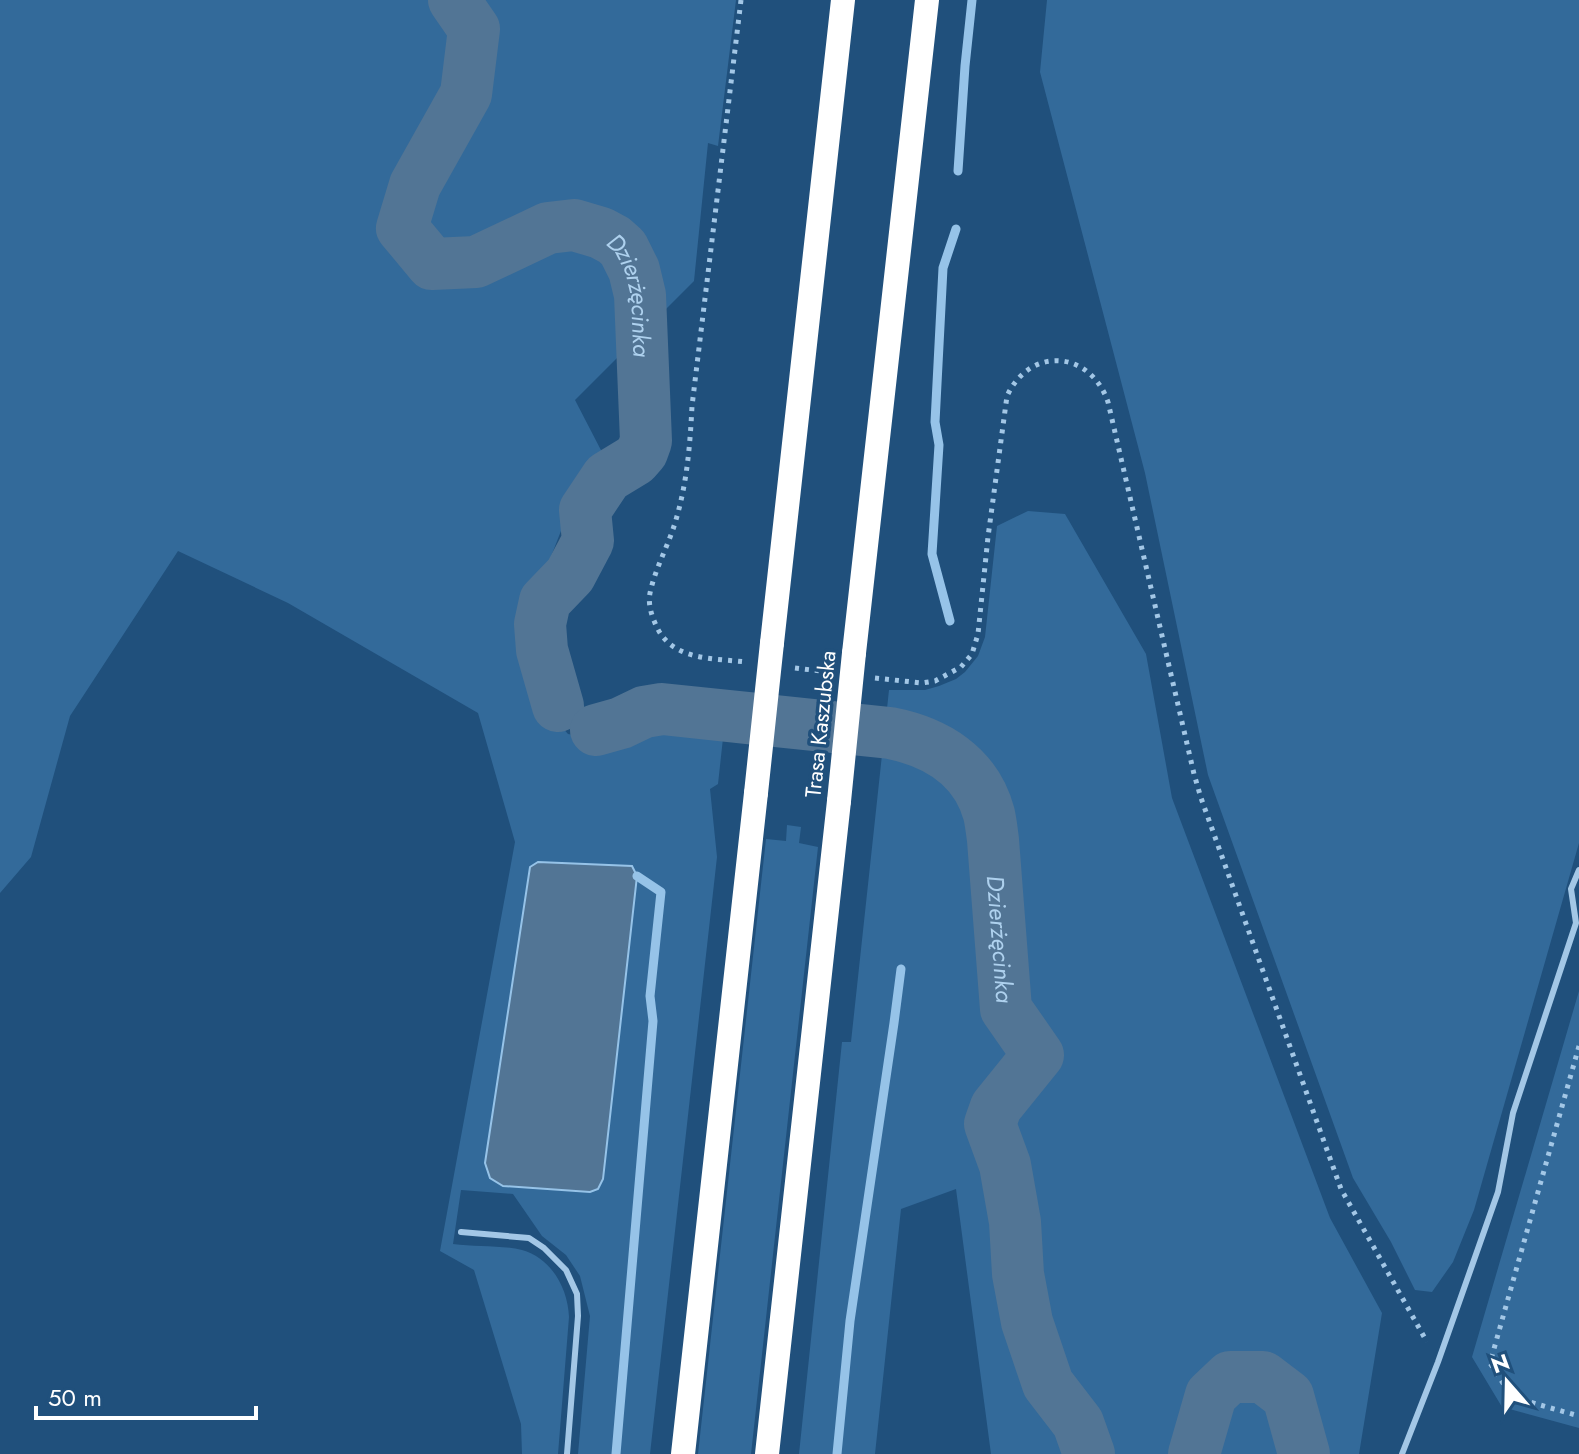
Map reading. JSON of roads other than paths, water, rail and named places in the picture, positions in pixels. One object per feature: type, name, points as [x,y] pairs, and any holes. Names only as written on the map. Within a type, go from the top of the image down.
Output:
[{"type":"highway","points":[[683,1454],[843,0]]},
{"type":"highway","name":"Trasa Kaszubska","points":[[767,1454],[927,0]]},
{"type":"lane","points":[[1402,1454],[1498,1192],[1513,1113],[1576,923],[1571,889],[1579,870]]},
{"type":"lane","points":[[461,1232],[529,1238],[566,1270],[577,1294],[578,1316],[567,1454]]},
{"type":"waterway","name":"Dzierżęcinka","points":[[454,0],[474,29],[466,94],[415,185],[402,228],[432,264],[476,262],[548,228],[574,225],[601,233],[623,248],[634,270],[640,295],[646,441],[635,460],[607,477],[585,510],[588,541],[570,575],[545,601],[540,624],[542,650],[558,706]]},
{"type":"waterway","points":[[958,171],[972,0]]},
{"type":"waterway","points":[[950,621],[932,554],[939,445],[935,422],[943,268],[956,229]]},
{"type":"waterway","name":"Dzierżęcinka","points":[[596,730],[644,712],[662,709],[890,733],[938,750],[975,782],[989,814],[993,840],[1006,1009],[1038,1055],[996,1107],[990,1124],[1005,1165],[1027,1322],[1048,1384],[1078,1423],[1089,1454]]},
{"type":"waterway","points":[[616,1454],[653,1021],[650,996],[661,892],[637,876]]},
{"type":"waterway","points":[[837,1454],[850,1321],[901,969]]},
{"type":"waterway","name":"Dzierżęcinka","points":[[1194,1454],[1211,1395],[1230,1377],[1263,1377],[1288,1396],[1304,1454]]}]
